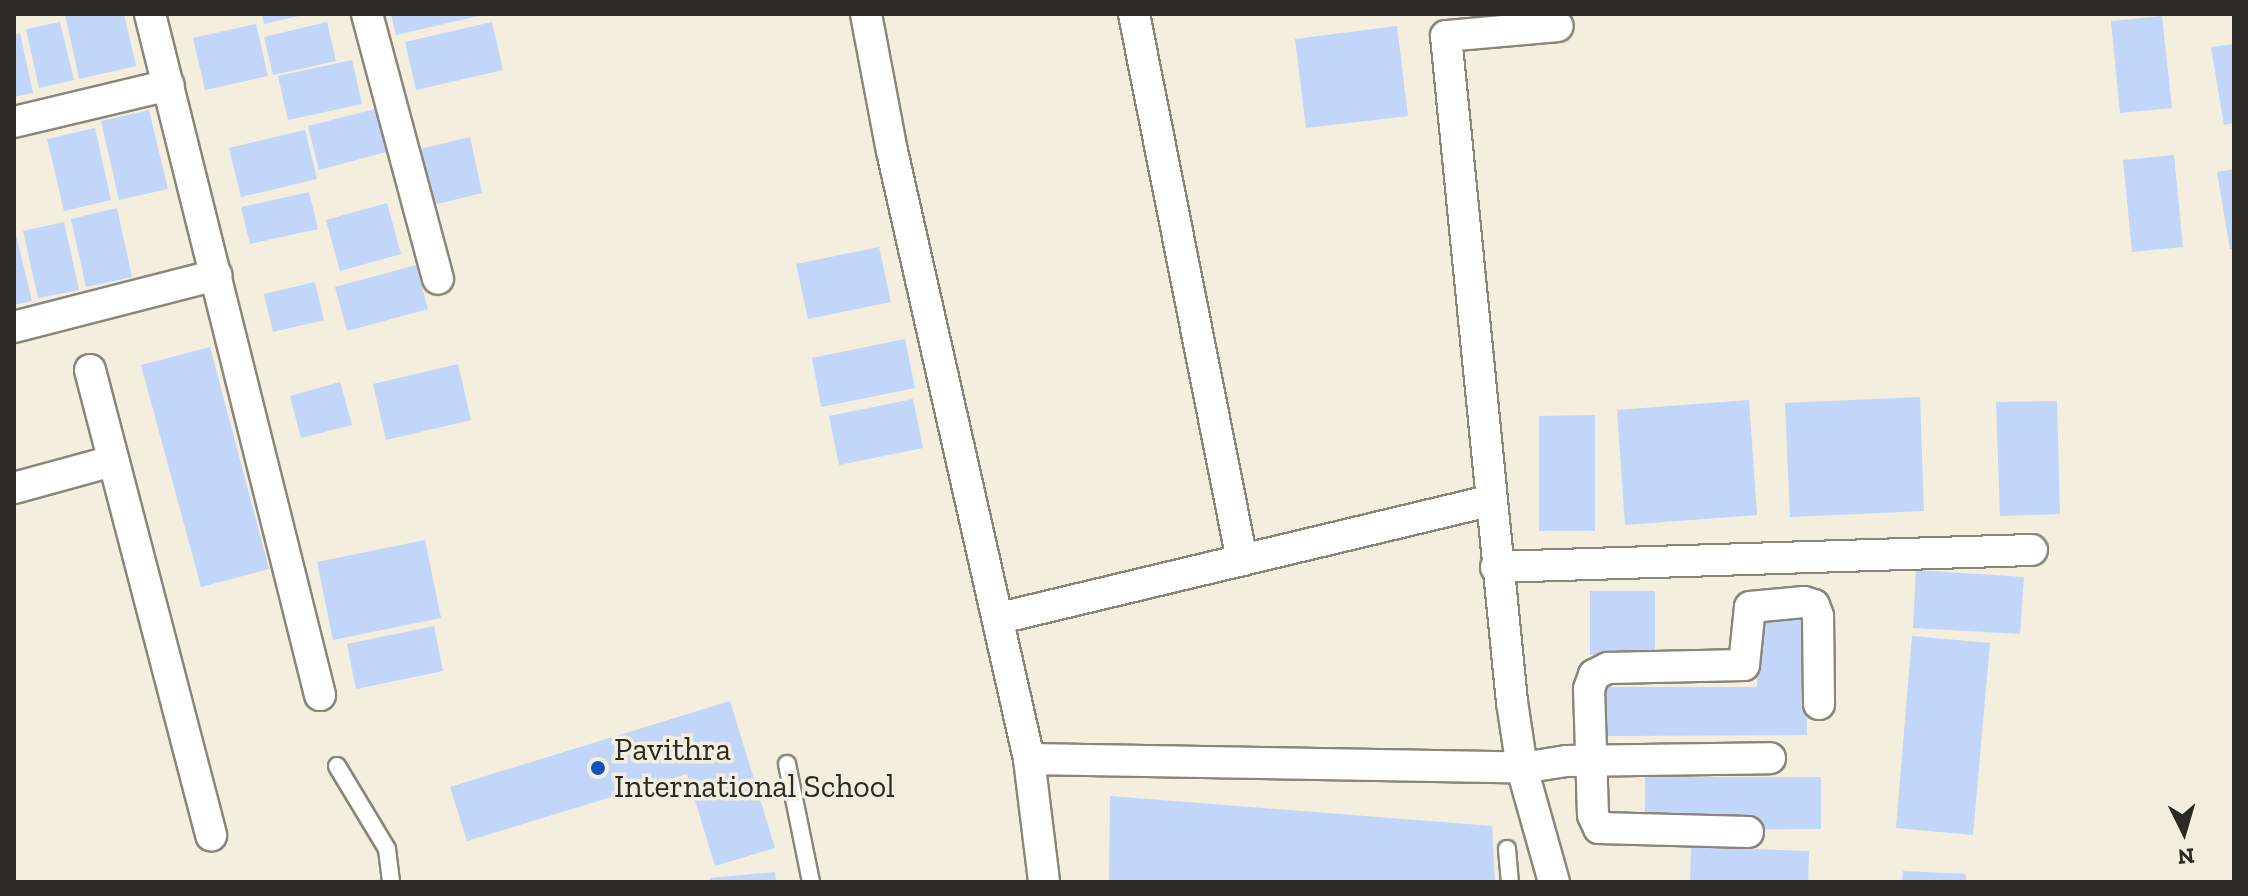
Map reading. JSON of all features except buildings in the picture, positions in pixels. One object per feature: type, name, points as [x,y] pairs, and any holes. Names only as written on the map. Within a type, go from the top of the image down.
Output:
[{"type":"street","points":[[150,14],[320,695]]},
{"type":"street","points":[[367,14],[438,279]]},
{"type":"street","points":[[866,14],[892,151],[1000,618],[1029,759],[1044,882]]},
{"type":"street","points":[[1134,14],[1242,560]]},
{"type":"street","points":[[1554,882],[1522,768],[1496,567],[1446,36],[1558,26]]},
{"type":"street","points":[[14,122],[169,85]]},
{"type":"street","points":[[14,327],[216,275]]},
{"type":"street","points":[[90,370],[211,836]]},
{"type":"street","points":[[14,488],[113,461]]},
{"type":"street","points":[[1000,618],[1489,501]]},
{"type":"street","points":[[1496,567],[2032,550]]},
{"type":"street","points":[[1748,832],[1599,828],[1593,815],[1591,761],[1589,689],[1594,675],[1608,668],[1744,665],[1747,616],[1758,603],[1804,602],[1817,610],[1819,704]]},
{"type":"street","points":[[1029,759],[1522,768],[1591,761],[1770,758]]},
{"type":"lane","points":[[787,764],[811,882]]},
{"type":"lane","points":[[337,766],[387,849],[391,882]]},
{"type":"lane","points":[[1507,849],[1510,882]]},
{"type":"place","name":"Pavithra International School","points":[[598,768]]}]
